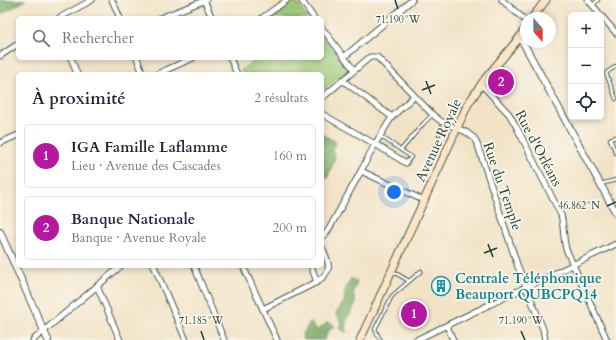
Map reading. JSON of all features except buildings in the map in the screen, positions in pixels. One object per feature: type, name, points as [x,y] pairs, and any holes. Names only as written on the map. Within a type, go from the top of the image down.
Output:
[{"type":"main road","points":[[537,12],[546,0]]},
{"type":"main road","name":"Avenue Royale","points":[[360,340],[468,104],[485,79],[520,37]]},
{"type":"street","points":[[63,16],[92,0]]},
{"type":"street","points":[[112,0],[119,16]]},
{"type":"street","points":[[165,16],[205,0],[211,16]]},
{"type":"street","points":[[265,16],[287,0]]},
{"type":"street","points":[[301,0],[313,16]]},
{"type":"street","points":[[344,57],[412,0]]},
{"type":"street","points":[[502,0],[520,16]]},
{"type":"street","points":[[588,0],[616,33]]},
{"type":"street","points":[[324,31],[354,70],[324,96]]},
{"type":"street","points":[[0,56],[16,45]]},
{"type":"street","points":[[526,48],[616,213]]},
{"type":"street","name":"Rue du Temple","points":[[354,70],[370,58],[376,57],[433,115],[474,138],[478,146],[518,267],[543,330],[545,340]]},
{"type":"street","points":[[72,60],[76,72]]},
{"type":"street","points":[[138,60],[142,72]]},
{"type":"street","points":[[162,72],[188,60]]},
{"type":"street","points":[[231,60],[236,72]]},
{"type":"street","points":[[342,80],[392,117]]},
{"type":"street","name":"Rue d'Orléans","points":[[482,85],[508,114],[523,140],[561,215],[564,223],[564,240],[566,249],[607,340]]},
{"type":"street","points":[[324,235],[329,229],[375,144],[392,117],[414,96]]},
{"type":"street","points":[[324,115],[406,163]]},
{"type":"street","points":[[0,143],[16,136]]},
{"type":"street","points":[[361,172],[425,200]]},
{"type":"street","points":[[0,232],[16,268]]},
{"type":"street","points":[[416,340],[616,244]]},
{"type":"street","points":[[263,309],[317,282],[325,276],[329,270],[329,264],[324,252]]},
{"type":"street","points":[[16,268],[48,340]]},
{"type":"street","points":[[32,340],[119,268]]},
{"type":"street","points":[[155,268],[186,340]]},
{"type":"street","points":[[195,268],[224,340]]},
{"type":"street","points":[[244,268],[278,340]]},
{"type":"street","points":[[311,268],[317,282]]},
{"type":"street","points":[[97,286],[120,340]]},
{"type":"street","points":[[447,326],[453,340]]},
{"type":"lane","points":[[593,5],[598,0]]},
{"type":"lane","points":[[616,66],[606,73],[616,99]]},
{"type":"lane","points":[[401,150],[423,124],[433,115]]},
{"type":"lane","points":[[439,134],[445,123]]},
{"type":"lane","points":[[380,136],[411,157],[406,163]]},
{"type":"lane","points":[[616,137],[610,139],[616,153]]},
{"type":"lane","points":[[599,184],[616,180]]},
{"type":"lane","points":[[375,329],[392,296],[421,270]]},
{"type":"lane","points":[[392,271],[409,281]]},
{"type":"lane","points":[[367,325],[375,329],[381,340]]},
{"type":"green space","points":[[0,0],[26,0],[0,15]]},
{"type":"green space","points":[[295,1],[306,16],[273,16]]},
{"type":"green space","points":[[324,38],[348,69],[324,89],[324,72],[242,72],[241,70],[255,60],[324,60]]},
{"type":"green space","points":[[324,135],[336,142],[332,150],[335,158],[327,179],[324,176]]},
{"type":"green space","points":[[351,278],[357,282],[353,294],[356,303],[346,321],[346,333],[340,328],[342,325],[336,313],[344,302],[345,290]]},
{"type":"green space","points":[[310,322],[318,330],[328,322],[335,326],[327,332],[325,340],[304,340],[302,336]]},
{"type":"place","name":"Banque Nationale","points":[[501,82]]},
{"type":"place","name":"Centrale Téléphonique Beauport QUBCPQ14","points":[[441,286]]},
{"type":"place","name":"IGA Famille Laflamme","points":[[414,314]]}]
